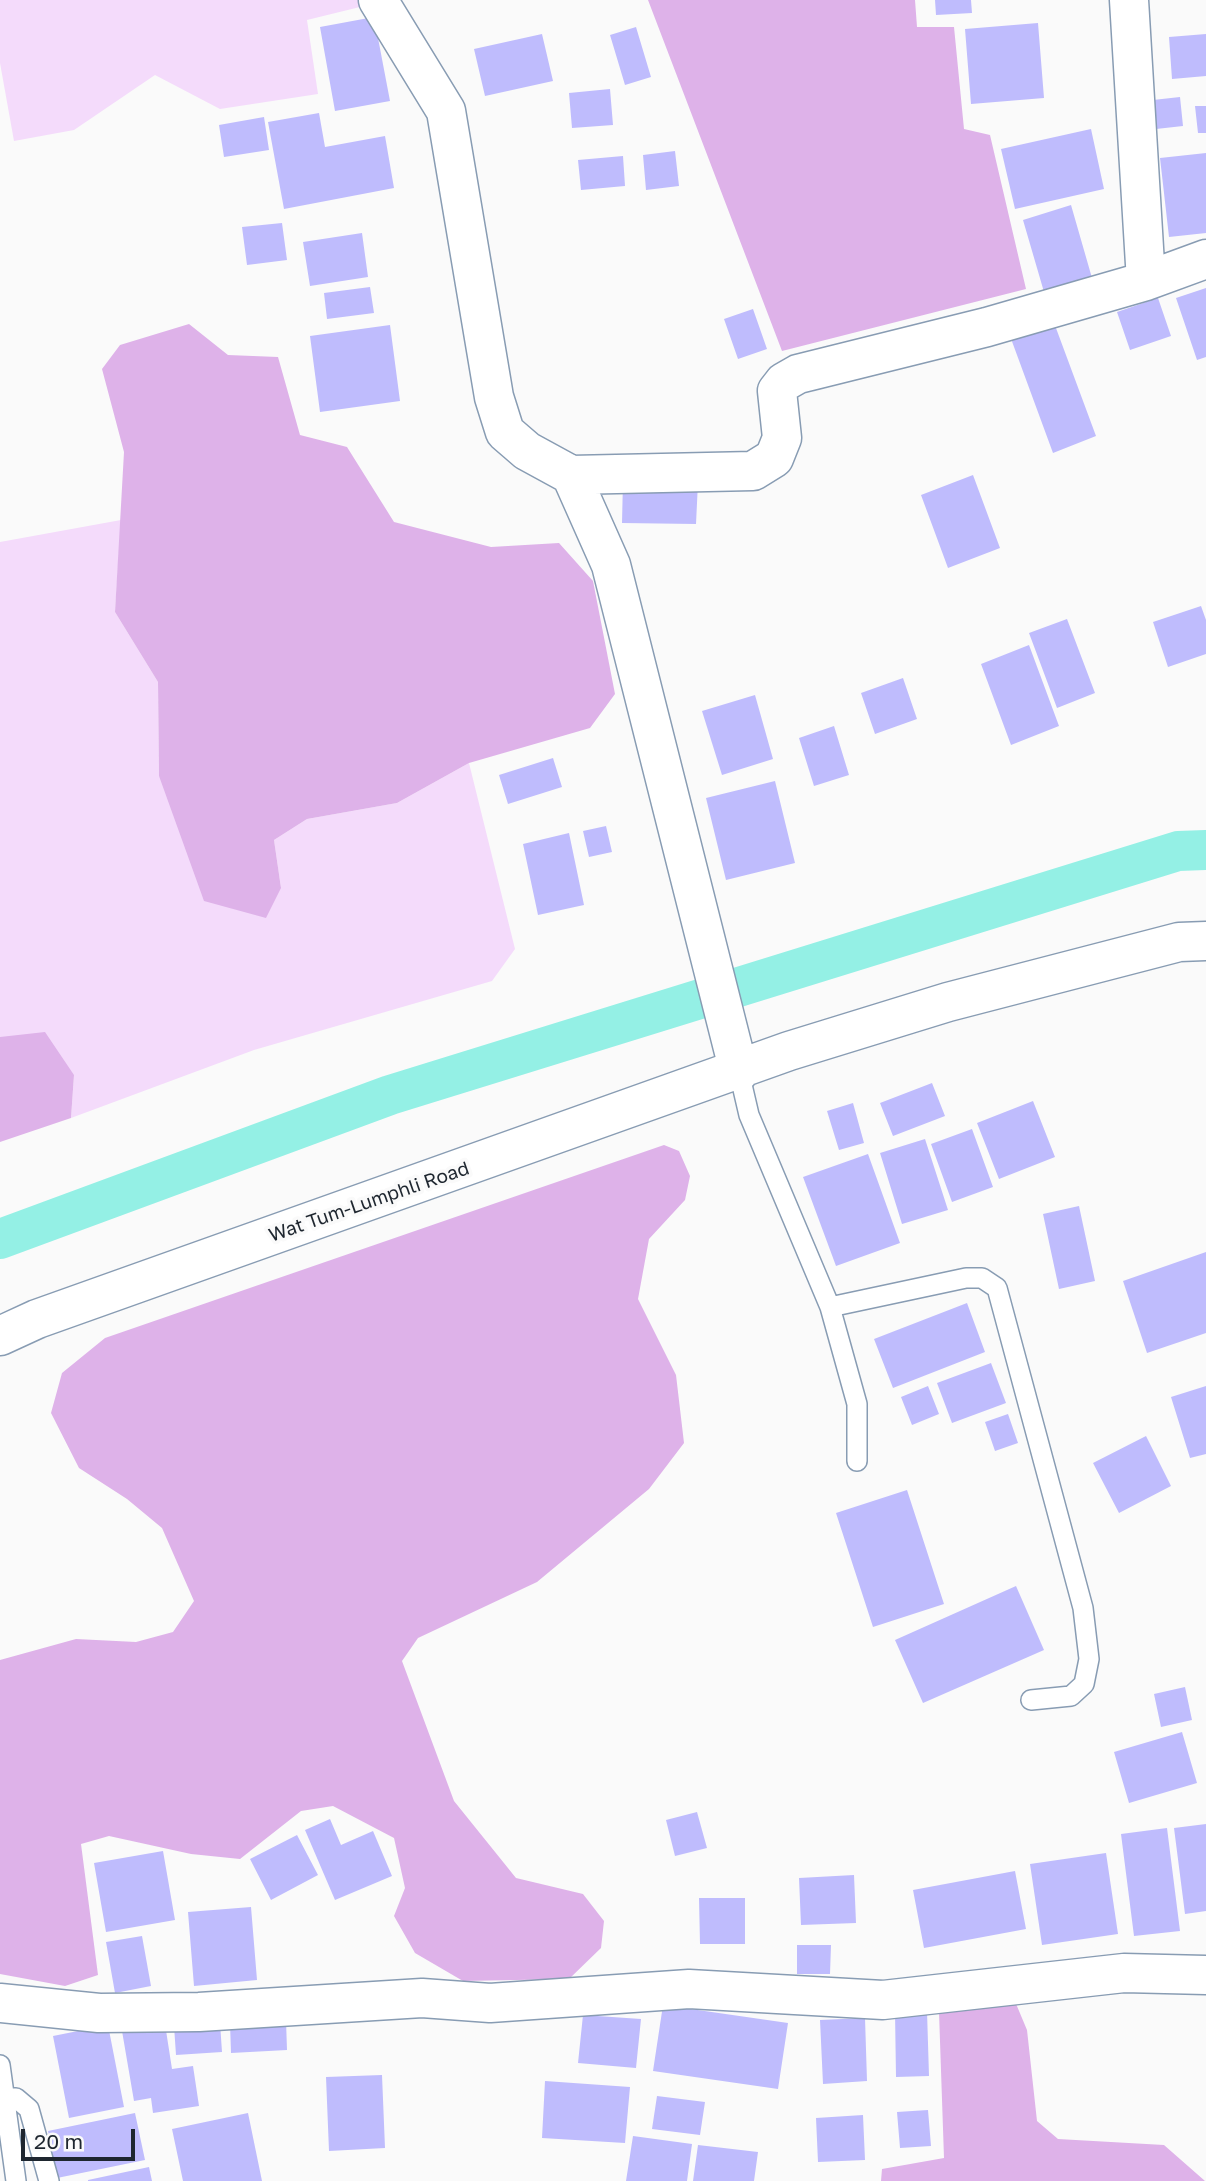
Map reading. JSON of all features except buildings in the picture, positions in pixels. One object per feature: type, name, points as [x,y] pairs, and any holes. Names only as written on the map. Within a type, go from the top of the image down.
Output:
[{"type":"street","points":[[378,0],[446,111],[494,397],[505,432],[527,451],[572,475],[753,471],[774,458],[782,438],[776,391],[784,382],[798,374],[987,327],[1146,281],[1206,259]]},
{"type":"street","points":[[1129,0],[1146,281]]},
{"type":"street","points":[[572,475],[611,565],[735,1058]]},
{"type":"street","name":"Wat Tum-Lumphli Road","points":[[0,1336],[735,1058],[789,1051],[948,1002],[1179,942],[1206,941]]},
{"type":"street","points":[[0,2003],[99,2013],[199,2012],[422,1998],[490,2003],[689,1990],[883,2000],[1124,1973],[1206,1975]]},
{"type":"lane","points":[[735,1058],[749,1115],[830,1307],[857,1404],[857,1461]]},
{"type":"lane","points":[[830,1307],[966,1278],[982,1278],[997,1288],[1083,1608],[1089,1659],[1084,1684],[1071,1696],[1031,1700]]},
{"type":"lane","points":[[0,2065],[16,2181]]},
{"type":"lane","points":[[3,2098],[16,2098],[29,2109],[49,2181]]},
{"type":"shaded area","points":[[0,0],[361,0],[364,6],[307,20],[318,94],[220,109],[155,75],[74,130],[14,141],[0,63]]},
{"type":"shaded area","points":[[648,0],[915,0],[917,27],[954,27],[964,129],[990,135],[1026,289],[782,351]]},
{"type":"shaded area","points":[[189,324],[228,355],[278,357],[300,435],[347,447],[394,522],[491,547],[559,543],[593,581],[615,694],[590,728],[469,763],[397,803],[307,819],[274,840],[281,888],[266,918],[204,901],[159,776],[158,682],[115,612],[124,452],[102,369],[120,345]]},
{"type":"shaded area","points":[[121,520],[115,612],[158,682],[159,776],[281,888],[274,840],[307,819],[397,803],[469,763],[515,949],[492,981],[254,1050],[71,1118],[74,1075],[0,1037],[0,542]]},
{"type":"shaded area","points":[[45,1032],[74,1075],[71,1118],[0,1142],[0,1037]]},
{"type":"shaded area","points":[[664,1145],[679,1151],[690,1176],[685,1200],[649,1239],[638,1299],[676,1375],[684,1443],[649,1489],[537,1582],[418,1638],[402,1661],[454,1801],[516,1878],[583,1894],[604,1921],[601,1948],[569,1979],[463,1981],[415,1953],[394,1916],[405,1888],[394,1838],[333,1806],[301,1811],[240,1859],[191,1854],[109,1836],[81,1844],[98,1975],[65,1986],[0,1974],[0,1660],[76,1639],[136,1642],[173,1632],[194,1601],[162,1528],[127,1499],[79,1468],[51,1413],[62,1373],[105,1338]]},
{"type":"shaded area","points":[[1014,1999],[1027,2030],[1037,2121],[1058,2139],[1164,2145],[1205,2181],[881,2181],[882,2169],[944,2158],[939,2012]]},
{"type":"waterway","points":[[0,1239],[390,1095],[1178,851],[1206,850]]}]
